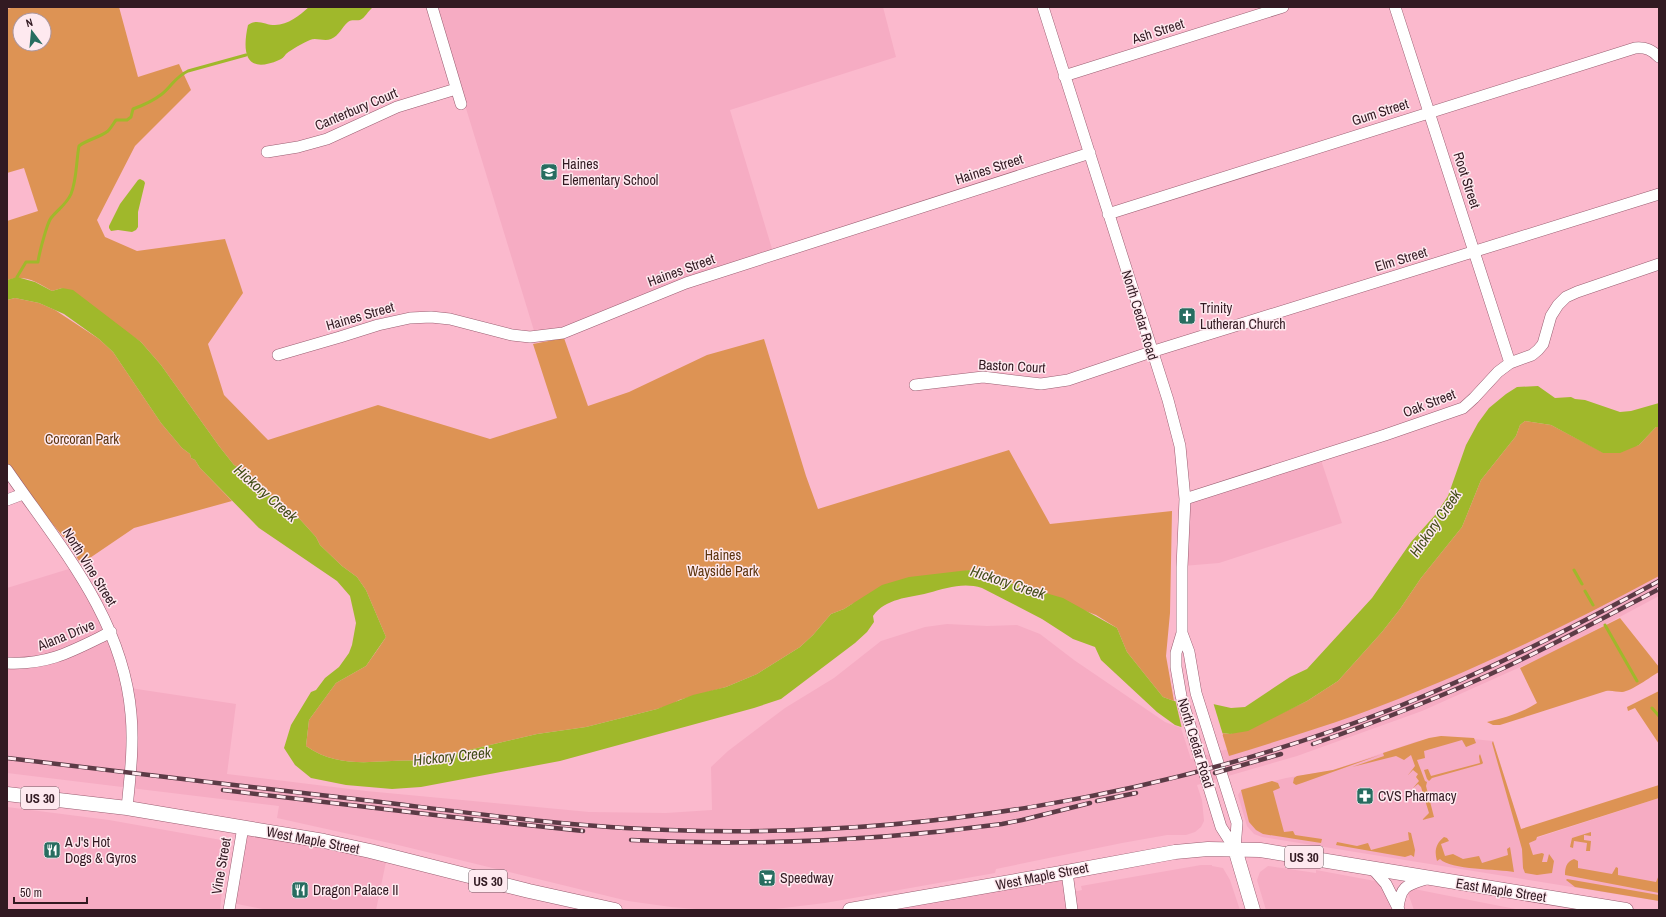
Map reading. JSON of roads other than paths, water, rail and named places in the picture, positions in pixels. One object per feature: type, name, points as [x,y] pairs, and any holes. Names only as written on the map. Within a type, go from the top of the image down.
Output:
[{"type":"main road","name":"West Maple Street","points":[[7,794],[127,808],[243,826],[370,851],[529,891],[615,910]]},
{"type":"main road","name":"West Maple Street","points":[[850,910],[885,907],[1175,852],[1208,849],[1235,849]]},
{"type":"main road","name":"US 30","points":[[1235,849],[1260,850],[1427,877]]},
{"type":"main road","name":"North Cedar Road","points":[[1235,849],[1253,910]]},
{"type":"main road","name":"East Maple Street","points":[[1427,877],[1626,910]]},
{"type":"street","points":[[432,7],[461,104]]},
{"type":"street","name":"North Cedar Road","points":[[1043,7],[1168,400],[1180,446],[1186,499],[1182,567],[1182,633],[1176,653],[1178,680],[1221,827],[1235,849]]},
{"type":"street","name":"Ash Street","points":[[1064,76],[1283,7]]},
{"type":"street","name":"Root Street","points":[[1395,7],[1510,363]]},
{"type":"street","name":"Gum Street","points":[[1108,214],[1635,48],[1643,47],[1654,52],[1659,58]]},
{"type":"street","name":"Canterbury Court","points":[[267,152],[298,147],[327,139],[397,107],[456,89]]},
{"type":"street","name":"Haines Street","points":[[278,355],[340,338],[378,325],[410,318],[431,317],[450,319],[512,335],[530,337],[563,333],[686,282],[1090,153]]},
{"type":"street","name":"Elm Street","points":[[1152,352],[1659,194]]},
{"type":"street","name":"Oak Street","points":[[1186,499],[1385,435],[1463,408],[1498,372],[1510,363],[1538,350],[1543,344],[1551,316],[1558,304],[1566,297],[1659,264]]},
{"type":"street","name":"Baston Court","points":[[915,385],[984,377],[1040,384],[1068,380],[1152,352]]},
{"type":"street","name":"North Vine Street","points":[[7,470],[89,589],[111,632],[120,655],[125,674],[131,714],[132,734],[127,808]]},
{"type":"street","points":[[7,500],[23,494]]},
{"type":"street","name":"Alana Drive","points":[[7,663],[41,662],[64,655],[111,632]]},
{"type":"street","name":"North Cedar Road","points":[[1182,633],[1189,652],[1196,693],[1237,823],[1235,849]]},
{"type":"street","name":"Vine Street","points":[[229,910],[243,826]]},
{"type":"street","points":[[1372,868],[1386,884],[1398,909]]},
{"type":"street","points":[[1067,872],[1072,910]]},
{"type":"street","points":[[1398,909],[1400,894],[1405,887],[1427,877]]},
{"type":"water","points":[[309,7],[373,7],[362,19],[348,22],[336,36],[331,39],[310,40],[291,50],[281,59],[268,64],[259,65],[253,63],[248,58],[246,52],[246,35],[248,25],[255,22],[261,22],[271,25],[280,25],[298,16]]},
{"type":"water","points":[[140,179],[145,183],[138,212],[138,227],[132,232],[118,230],[111,231],[109,226],[120,204]]},
{"type":"water","name":"Hickory Creek","points":[[17,277],[35,282],[52,291],[62,288],[73,290],[141,342],[161,365],[234,465],[242,469],[257,485],[297,516],[316,537],[320,545],[342,566],[357,577],[366,590],[386,637],[366,666],[336,683],[309,720],[306,746],[320,754],[334,759],[348,761],[422,761],[537,734],[586,727],[657,709],[693,695],[726,687],[757,674],[800,647],[813,635],[831,614],[844,609],[882,585],[909,577],[969,570],[984,576],[999,578],[1007,582],[1063,598],[1117,628],[1127,652],[1163,697],[1174,701],[1213,704],[1231,708],[1245,707],[1290,677],[1307,669],[1372,598],[1411,542],[1436,514],[1448,496],[1466,445],[1478,423],[1489,408],[1506,394],[1517,387],[1538,386],[1555,398],[1571,397],[1585,400],[1620,412],[1631,411],[1659,403],[1659,427],[1656,427],[1639,445],[1620,453],[1603,453],[1551,425],[1525,421],[1520,425],[1516,436],[1481,480],[1462,527],[1421,578],[1382,632],[1338,681],[1307,701],[1248,731],[1230,734],[1175,725],[1157,712],[1101,660],[1095,647],[1073,639],[1042,619],[982,588],[975,586],[962,586],[905,598],[891,602],[884,606],[873,616],[874,622],[867,632],[855,643],[781,699],[754,708],[560,761],[421,787],[392,789],[346,785],[311,778],[295,765],[284,748],[291,725],[311,692],[316,690],[325,678],[339,667],[349,653],[356,623],[350,596],[337,581],[259,528],[200,468],[195,460],[191,458],[190,454],[182,448],[161,423],[113,352],[99,339],[64,314],[39,303],[15,298],[7,300],[7,280]]},
{"type":"waterway","points":[[17,277],[26,262],[38,262],[49,221],[67,201],[71,194],[79,146],[108,131],[116,120],[127,120],[131,117],[133,109],[148,103],[159,96],[184,73],[246,55]]},
{"type":"waterway","points":[[1574,570],[1582,584]]},
{"type":"waterway","points":[[1585,591],[1593,605]]},
{"type":"waterway","points":[[1605,625],[1637,681]]},
{"type":"waterway","points":[[1652,708],[1659,716]]},
{"type":"railway","points":[[7,758],[520,819],[595,826],[669,830],[762,831],[855,827],[947,819],[1039,806],[1131,788],[1221,765],[1310,738],[1397,707],[1464,679],[1563,632],[1659,581]]},
{"type":"railway","points":[[1313,744],[1411,708],[1460,688],[1546,648],[1659,589]]},
{"type":"railway","points":[[1215,773],[1281,754]]},
{"type":"railway","points":[[223,790],[583,831]]},
{"type":"railway","points":[[1097,801],[1136,793]]},
{"type":"railway","points":[[631,840],[678,842],[771,842],[817,841],[909,835],[1002,824],[1090,803]]},
{"type":"place","name":"Haines Elementary School","points":[[549,172]]},
{"type":"place","name":"Trinity Lutheran Church","points":[[1187,316]]},
{"type":"place","name":"CVS Pharmacy","points":[[1365,796]]},
{"type":"place","name":"A J's Hot Dogs & Gyros","points":[[52,850]]},
{"type":"place","name":"Speedway","points":[[767,878]]},
{"type":"place","name":"Dragon Palace II","points":[[300,890]]},
{"type":"park label","name":"Corcoran Park","points":[[82,439]]},
{"type":"park label","name":"Haines Wayside Park","points":[[723,564]]}]
